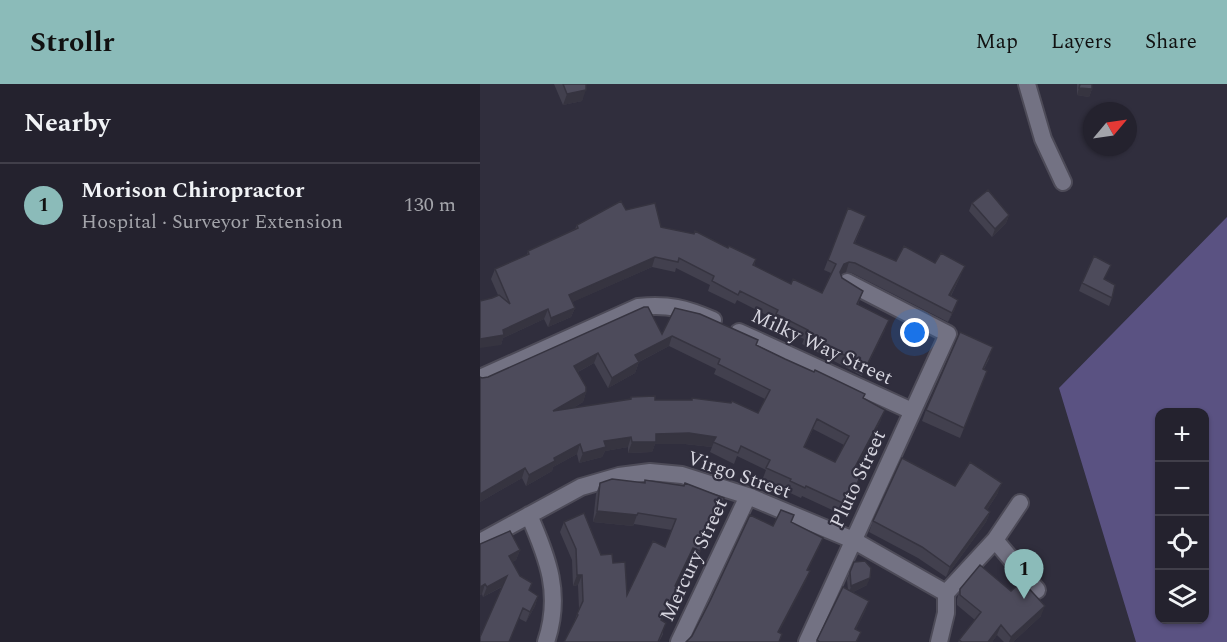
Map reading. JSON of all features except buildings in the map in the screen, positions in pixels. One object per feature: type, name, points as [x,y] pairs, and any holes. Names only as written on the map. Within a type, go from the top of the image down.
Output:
[{"type":"street","points":[[1027,84],[1043,140],[1063,182]]},
{"type":"street","name":"Pluto Street","points":[[807,642],[948,334],[847,282]]},
{"type":"street","name":"Milky Way Street","points":[[480,378],[638,307],[661,305],[679,307],[700,314],[912,411]]},
{"type":"street","name":"Virgo Street","points":[[480,542],[581,487],[597,481],[650,472],[682,475],[748,496],[853,540],[946,593]]},
{"type":"street","name":"Mercury Street","points":[[679,642],[748,496]]},
{"type":"street","points":[[939,642],[946,613],[946,593],[995,540],[1020,503]]},
{"type":"street","points":[[530,515],[546,555],[553,586],[553,609],[546,642]]},
{"type":"street","points":[[995,540],[1037,590]]},
{"type":"shaded area","points":[[1227,217],[1227,642],[1136,642],[1059,388]]},
{"type":"place","name":"Morison Chiropractor","points":[[1024,599]]}]
